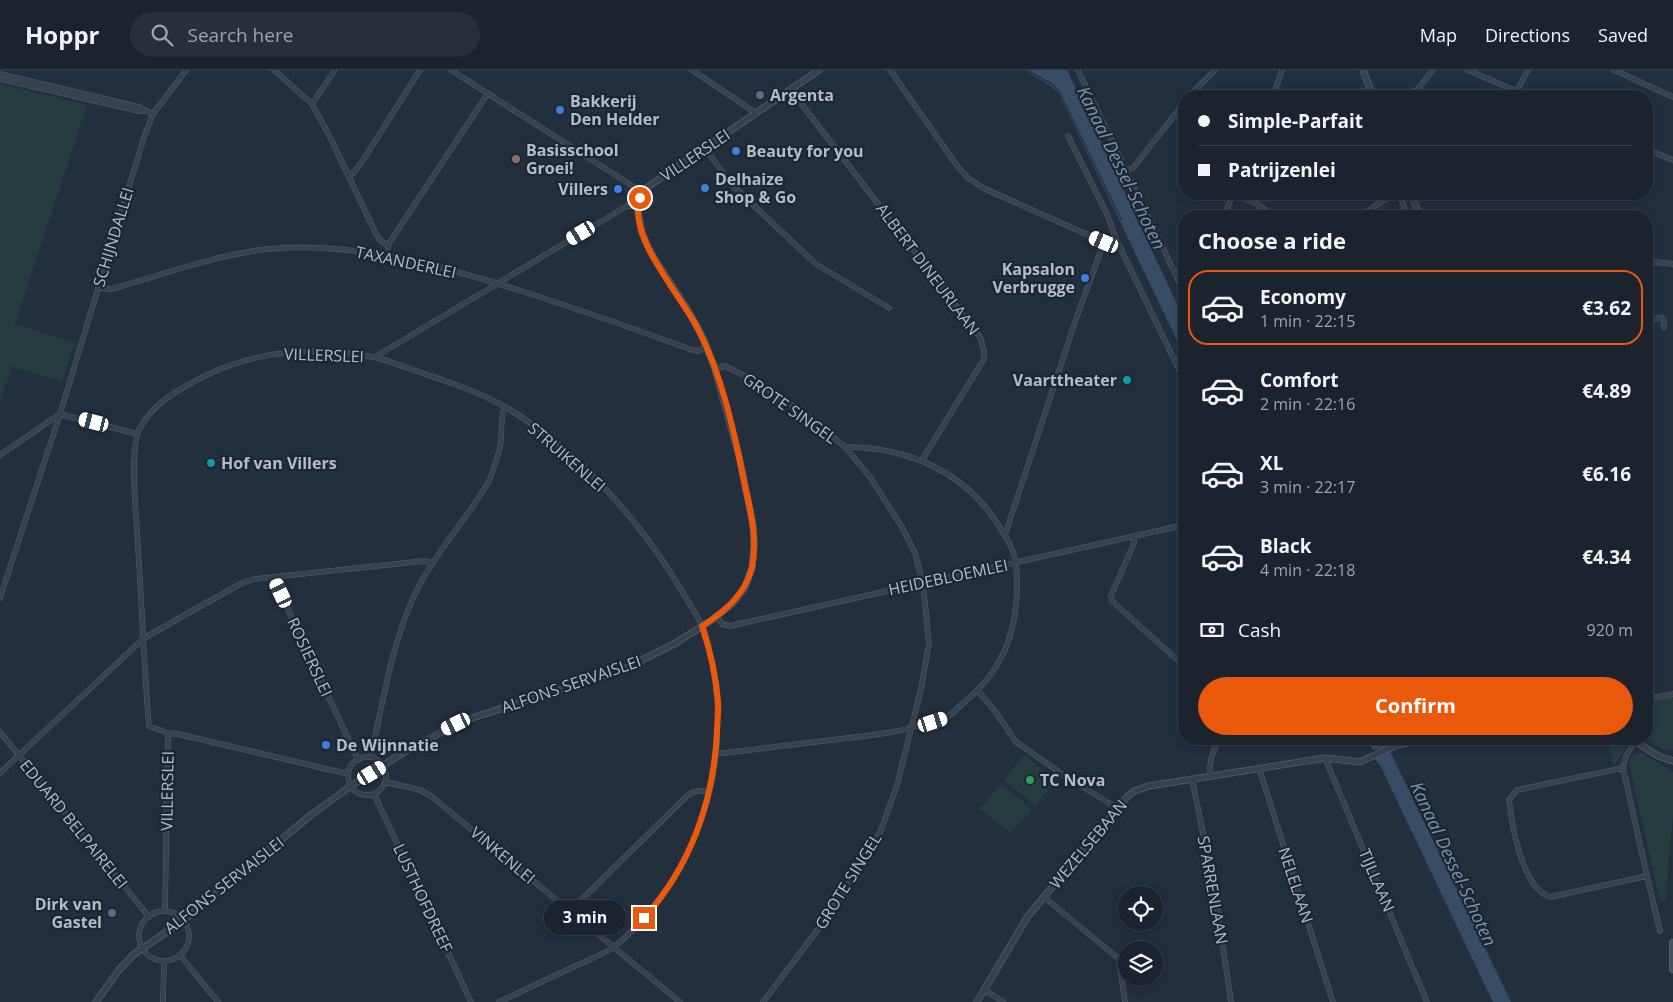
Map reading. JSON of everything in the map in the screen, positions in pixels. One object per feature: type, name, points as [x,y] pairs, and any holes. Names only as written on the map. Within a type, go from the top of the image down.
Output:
[{"type":"main road","points":[[1673,943],[1673,968]]},
{"type":"street","name":"SCHIJNDALLEI","points":[[0,598],[60,414],[145,134],[153,114],[186,70]]},
{"type":"street","points":[[274,70],[312,104],[380,241],[378,254]]},
{"type":"street","points":[[312,104],[334,70]]},
{"type":"street","points":[[348,176],[362,162],[420,70]]},
{"type":"street","points":[[451,70],[642,192],[638,206]]},
{"type":"street","points":[[692,70],[756,113]]},
{"type":"street","name":"VILLERSLEI","points":[[642,192],[819,70]]},
{"type":"street","points":[[890,70],[958,167],[968,178],[998,195],[1104,242],[1116,239]]},
{"type":"street","points":[[1078,70],[1178,280]]},
{"type":"street","points":[[1195,90],[1215,70]]},
{"type":"street","points":[[1274,90],[1282,70]]},
{"type":"street","points":[[1363,70],[1370,89],[1367,90]]},
{"type":"street","points":[[1417,90],[1433,70]]},
{"type":"street","points":[[1468,70],[1512,90]]},
{"type":"street","points":[[1517,90],[1528,70]]},
{"type":"street","points":[[1614,70],[1673,97]]},
{"type":"street","points":[[0,74],[139,107],[153,114]]},
{"type":"street","points":[[0,79],[145,111]]},
{"type":"street","name":"ALBERT DINEURLAAN","points":[[790,89],[980,337],[983,344],[984,359],[922,460]]},
{"type":"street","points":[[387,254],[388,245],[488,93]]},
{"type":"street","points":[[1126,171],[1133,168],[1178,110]]},
{"type":"street","points":[[1068,136],[1106,212],[1116,239],[1178,368]]},
{"type":"street","points":[[705,148],[731,184],[816,264],[889,308]]},
{"type":"street","points":[[1653,152],[1673,160]]},
{"type":"street","points":[[1246,200],[1266,210]]},
{"type":"street","points":[[1370,210],[1385,200]]},
{"type":"street","name":"VILLERSLEI","points":[[166,911],[168,733],[149,726],[134,456],[137,434],[147,418],[164,400],[189,384],[220,369],[254,357],[283,352],[308,351],[375,357],[627,206],[638,206]]},
{"type":"street","name":"ALFONS SERVAISLEI","points":[[96,1002],[133,955],[184,920],[311,815],[351,786],[409,749],[466,720],[626,668],[674,644],[717,617],[732,604],[744,589],[752,568],[753,525],[739,456],[715,369],[689,312],[648,248],[640,227],[638,206]]},
{"type":"street","points":[[380,241],[388,245]]},
{"type":"street","points":[[1005,535],[1078,312],[1104,242]]},
{"type":"street","name":"TAXANDERLEI","points":[[98,288],[112,289],[220,258],[269,249],[323,249],[387,254],[498,284],[617,322],[692,350],[706,347]]},
{"type":"street","points":[[1653,262],[1673,264]]},
{"type":"street","points":[[1653,320],[1661,317],[1664,320],[1664,327]]},
{"type":"street","name":"STRUIKENLEI","points":[[375,357],[466,389],[505,407],[561,447],[617,502],[644,534],[668,568],[702,626],[710,651],[718,701],[716,754],[710,792],[706,809],[690,849],[672,883],[620,943],[499,1002]]},
{"type":"street","name":"GROTE SINGEL","points":[[715,369],[725,366],[753,380],[807,415],[846,447],[870,477],[902,527],[915,553],[923,584],[929,643],[921,689],[897,785],[881,830],[867,856],[822,924],[763,1002]]},
{"type":"street","points":[[370,757],[400,637],[420,584],[432,563],[490,479],[500,448],[501,416],[505,407]]},
{"type":"street","points":[[0,455],[60,414],[137,434]]},
{"type":"street","points":[[716,754],[911,729],[946,717],[978,691],[1002,658],[1012,631],[1017,593],[1016,562],[1005,535],[981,500],[944,471],[922,460],[893,452],[846,447]]},
{"type":"street","name":"HEIDEBLOEMLEI","points":[[717,617],[722,624],[730,626],[1178,526]]},
{"type":"street","points":[[1134,536],[1134,543],[1111,596],[1112,602],[1178,661]]},
{"type":"street","points":[[0,773],[144,638],[242,583],[254,579],[424,561],[432,563]]},
{"type":"street","name":"ROSIERSLEI","points":[[273,577],[358,760]]},
{"type":"street","points":[[978,691],[996,711],[1016,742],[1068,778],[1117,808]]},
{"type":"street","points":[[1653,698],[1673,694]]},
{"type":"street","name":"EDUARD BELPAIRELEI","points":[[0,732],[149,917]]},
{"type":"street","points":[[168,733],[348,774]]},
{"type":"street","points":[[1211,776],[1211,756],[1216,745]]},
{"type":"street","name":"WEZELSEBAAN","points":[[977,1002],[1028,916],[1117,808],[1134,791],[1149,786],[1324,758],[1360,762],[1401,745]]},
{"type":"street","points":[[1632,745],[1623,768],[1660,931]]},
{"type":"street","points":[[1642,745],[1658,756],[1673,761]]},
{"type":"street","points":[[370,757],[383,766],[386,773],[386,782],[374,794],[361,794],[351,786],[348,774],[352,765],[358,760],[370,757]]},
{"type":"street","name":"TIJLLAAN","points":[[1324,758],[1427,1002]]},
{"type":"street","name":"NELELAAN","points":[[1259,768],[1333,1002]]},
{"type":"street","points":[[1623,768],[1517,790],[1509,800],[1511,816],[1522,862],[1536,887],[1544,895],[1550,897],[1647,876]]},
{"type":"street","name":"SPARRENLAAN","points":[[1192,779],[1215,892],[1231,1002]]},
{"type":"street","name":"VINKENLEI","points":[[386,782],[420,790],[432,796],[680,1002]]},
{"type":"street","points":[[570,911],[694,790],[710,792]]},
{"type":"street","name":"LUSTHOFDREEF","points":[[374,794],[471,1002]]},
{"type":"street","points":[[1044,897],[1119,959],[1125,1002]]},
{"type":"street","points":[[166,911],[173,912],[184,920],[187,925],[189,938],[188,944],[180,955],[164,961],[154,958],[143,948],[140,942],[140,931],[149,917],[157,912],[166,911]]},
{"type":"street","points":[[180,955],[218,1002]]},
{"type":"street","points":[[163,1002],[164,961]]},
{"type":"street","points":[[985,990],[1003,1002]]},
{"type":"green space","points":[[0,84],[87,105],[15,324],[75,343],[62,381],[12,367],[0,401]]},
{"type":"green space","points":[[1673,697],[1673,749],[1667,751],[1653,743],[1653,701]]},
{"type":"green space","points":[[1609,745],[1627,745],[1614,766]]},
{"type":"green space","points":[[1640,752],[1673,772],[1673,817],[1665,901],[1660,901],[1629,764],[1632,755]]},
{"type":"green space","name":"TC Nova","points":[[1024,755],[1056,781],[1035,806],[1004,780]]},
{"type":"green space","name":"TC Nova","points":[[1001,784],[1032,809],[1011,833],[980,809]]},
{"type":"water","points":[[1024,70],[1067,70],[1178,306],[1178,342],[1058,92]]},
{"type":"water","points":[[1371,745],[1387,745],[1511,1002],[1493,1002],[1381,767],[1375,759],[1380,755],[1377,749],[1373,750]]},
{"type":"pier","points":[[1025,70],[1053,84],[1059,90],[1121,221],[1058,91],[1052,85]]},
{"type":"place","name":"Argenta","points":[[760,95]]},
{"type":"place","name":"Bakkerij Den Helder","points":[[560,110]]},
{"type":"place","name":"Beauty for you","points":[[736,151]]},
{"type":"place","name":"Basisschool Groei!","points":[[516,159]]},
{"type":"place","name":"Delhaize Shop & Go","points":[[705,188]]},
{"type":"place","name":"Villers","points":[[618,189]]},
{"type":"place","name":"Kapsalon Verbrugge","points":[[1085,278]]},
{"type":"place","name":"Vaarttheater","points":[[1127,380]]},
{"type":"place","name":"Hof van Villers","points":[[211,463]]},
{"type":"place","name":"De Wijnnatie","points":[[326,745]]},
{"type":"place","name":"TC Nova","points":[[1030,780]]},
{"type":"place","name":"Dirk van Gastel","points":[[112,913]]},
{"type":"route","points":[[640,198],[638,218],[648,248],[689,312],[715,369],[739,456],[753,525],[754,545],[752,568],[744,589],[732,604],[717,617],[702,626],[710,651],[718,701],[716,754],[706,809],[690,849],[672,883],[644,918]]},
{"type":"water label","name":"Kanaal Dessel-Schoten","points":[[1121,168]]},
{"type":"water label","name":"Kanaal Dessel-Schoten","points":[[1453,864]]}]
